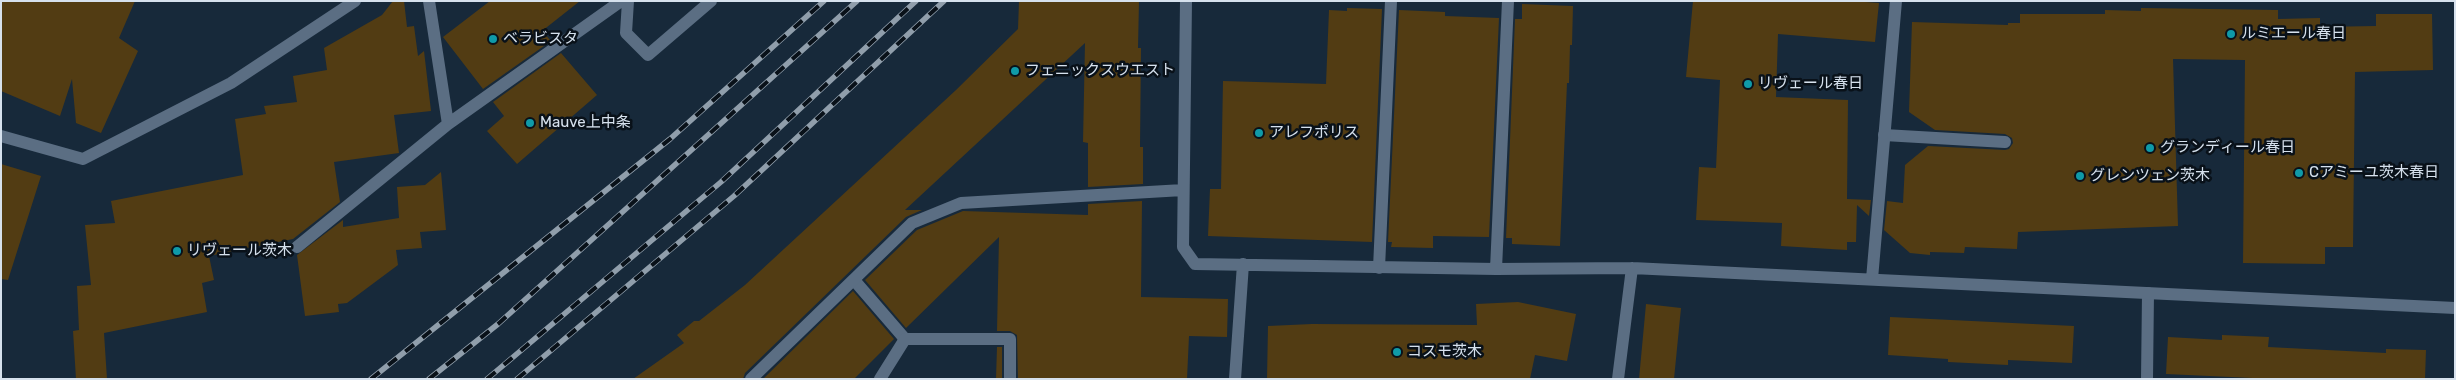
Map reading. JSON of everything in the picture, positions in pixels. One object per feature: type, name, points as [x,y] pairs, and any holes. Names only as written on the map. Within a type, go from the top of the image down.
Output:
[{"type":"street","points":[[1,136],[83,159],[231,82],[355,1]]},
{"type":"street","points":[[430,1],[448,124]]},
{"type":"street","points":[[297,247],[448,124],[621,1]]},
{"type":"street","points":[[628,1],[626,33],[648,55],[711,1]]},
{"type":"street","points":[[1186,1],[1183,247],[1195,264],[1379,268],[1632,268],[2455,308]]},
{"type":"street","points":[[1379,268],[1391,1]]},
{"type":"street","points":[[1496,269],[1508,1]]},
{"type":"street","points":[[1872,279],[1896,1]]},
{"type":"street","points":[[1884,136],[2005,142]]},
{"type":"street","points":[[752,379],[912,223],[961,203],[1183,190]]},
{"type":"street","points":[[1235,379],[1243,264]]},
{"type":"street","points":[[1618,379],[1632,268]]},
{"type":"street","points":[[854,280],[905,339],[1010,339],[1010,379]]},
{"type":"street","points":[[2147,379],[2148,292]]},
{"type":"street","points":[[880,379],[905,339]]},
{"type":"building","points":[[1,1],[135,1],[119,38],[138,51],[101,133],[76,123],[72,79],[60,116],[1,91]]},
{"type":"building","points":[[393,1],[404,1],[407,27],[414,26],[418,56],[424,51],[431,111],[394,115],[399,153],[334,162],[340,202],[293,239],[209,256],[214,280],[202,283],[207,312],[104,333],[107,379],[76,379],[73,331],[79,330],[77,286],[91,285],[85,225],[115,223],[111,201],[243,175],[235,119],[266,114],[264,106],[297,102],[293,76],[327,70],[324,48],[382,15]]},
{"type":"building","name":"ベラビスタ","points":[[490,1],[580,1],[542,31],[551,41],[483,89],[443,37]]},
{"type":"building","points":[[1019,1],[1139,1],[1138,48],[1141,48],[1140,147],[1143,147],[1143,184],[1088,187],[1088,143],[1083,142],[1085,43],[905,210],[922,210],[906,217],[745,373],[743,379],[633,379],[684,343],[677,335],[694,321],[699,321],[745,285],[956,90],[1018,29]]},
{"type":"building","points":[[1693,1],[1852,1],[1879,3],[1875,42],[1778,34],[1776,97],[1848,100],[1847,199],[1871,200],[1869,216],[1857,205],[1856,242],[1847,242],[1847,250],[1781,246],[1782,223],[1696,220],[1699,167],[1716,168],[1720,80],[1686,77]]},
{"type":"building","points":[[1522,4],[1573,6],[1572,45],[1570,45],[1569,83],[1567,83],[1560,246],[1512,244],[1512,238],[1506,238],[1515,19],[1522,19]]},
{"type":"building","points":[[1347,8],[1382,9],[1372,242],[1208,236],[1210,189],[1221,189],[1223,81],[1326,84],[1329,10],[1347,11]]},
{"type":"building","points":[[2141,8],[2278,10],[2278,19],[2320,18],[2320,27],[2376,26],[2376,14],[2432,14],[2433,70],[2355,72],[2353,247],[2325,247],[2325,264],[2243,263],[2245,60],[2173,59],[2178,226],[2018,232],[2017,249],[1965,247],[1964,253],[1930,252],[1930,255],[1910,253],[1884,230],[1887,201],[1903,203],[1905,165],[1928,146],[2005,150],[2009,149],[2013,143],[2012,138],[2005,134],[1935,130],[1909,112],[1912,22],[2008,25],[2008,23],[2020,23],[2020,14],[2105,14],[2105,10],[2141,11]]},
{"type":"building","points":[[1399,10],[1445,12],[1445,16],[1499,18],[1489,237],[1433,236],[1433,248],[1391,247],[1392,242],[1388,242]]},
{"type":"building","name":"Mauve上中条","points":[[561,53],[597,95],[517,164],[487,131],[504,116],[493,102]]},
{"type":"building","points":[[1,164],[41,176],[8,280],[1,279]]},
{"type":"building","points":[[441,172],[446,230],[420,232],[422,248],[396,250],[398,265],[347,303],[338,304],[339,312],[305,316],[297,255],[343,220],[343,227],[399,218],[397,187],[425,185]]},
{"type":"building","points":[[1142,201],[1141,297],[1228,299],[1227,337],[1189,336],[1187,379],[1018,379],[1017,335],[1010,331],[997,331],[999,237],[906,328],[865,280],[917,230],[963,211],[1088,215],[1088,204]]},
{"type":"building","points":[[853,291],[894,339],[854,379],[763,379]]},
{"type":"building","points":[[1518,302],[1576,314],[1567,361],[1535,355],[1530,379],[1267,379],[1268,326],[1312,324],[1477,325],[1476,304]]},
{"type":"building","points":[[1646,304],[1681,308],[1674,379],[1639,379]]},
{"type":"building","points":[[1890,317],[2074,326],[2072,363],[2008,360],[2008,365],[1948,362],[1948,359],[1888,355]]},
{"type":"building","points":[[2222,335],[2269,337],[2268,347],[2386,353],[2386,349],[2426,350],[2425,379],[2274,379],[2166,374],[2168,337],[2222,340]]},
{"type":"building","points":[[997,347],[1002,347],[1002,379],[996,379]]},
{"type":"railway","points":[[371,379],[670,139],[824,1]]},
{"type":"railway","points":[[429,379],[498,324],[857,1]]},
{"type":"railway","points":[[487,379],[721,182],[916,1]]},
{"type":"railway","points":[[517,379],[734,196],[944,1]]},
{"type":"place","name":"ルミエール春日","points":[[2231,34]]},
{"type":"place","name":"ベラビスタ","points":[[493,39]]},
{"type":"place","name":"フェニックスウエスト","points":[[1015,71]]},
{"type":"place","name":"リヴェール春日","points":[[1748,84]]},
{"type":"place","name":"Mauve上中条","points":[[530,123]]},
{"type":"place","name":"アレフポリス","points":[[1259,133]]},
{"type":"place","name":"グランディール春日","points":[[2150,148]]},
{"type":"place","name":"Cアミーユ茨木春日","points":[[2299,173]]},
{"type":"place","name":"グレンツェン茨木","points":[[2080,176]]},
{"type":"place","name":"リヴェール茨木","points":[[177,251]]},
{"type":"place","name":"コスモ茨木","points":[[1397,352]]}]
